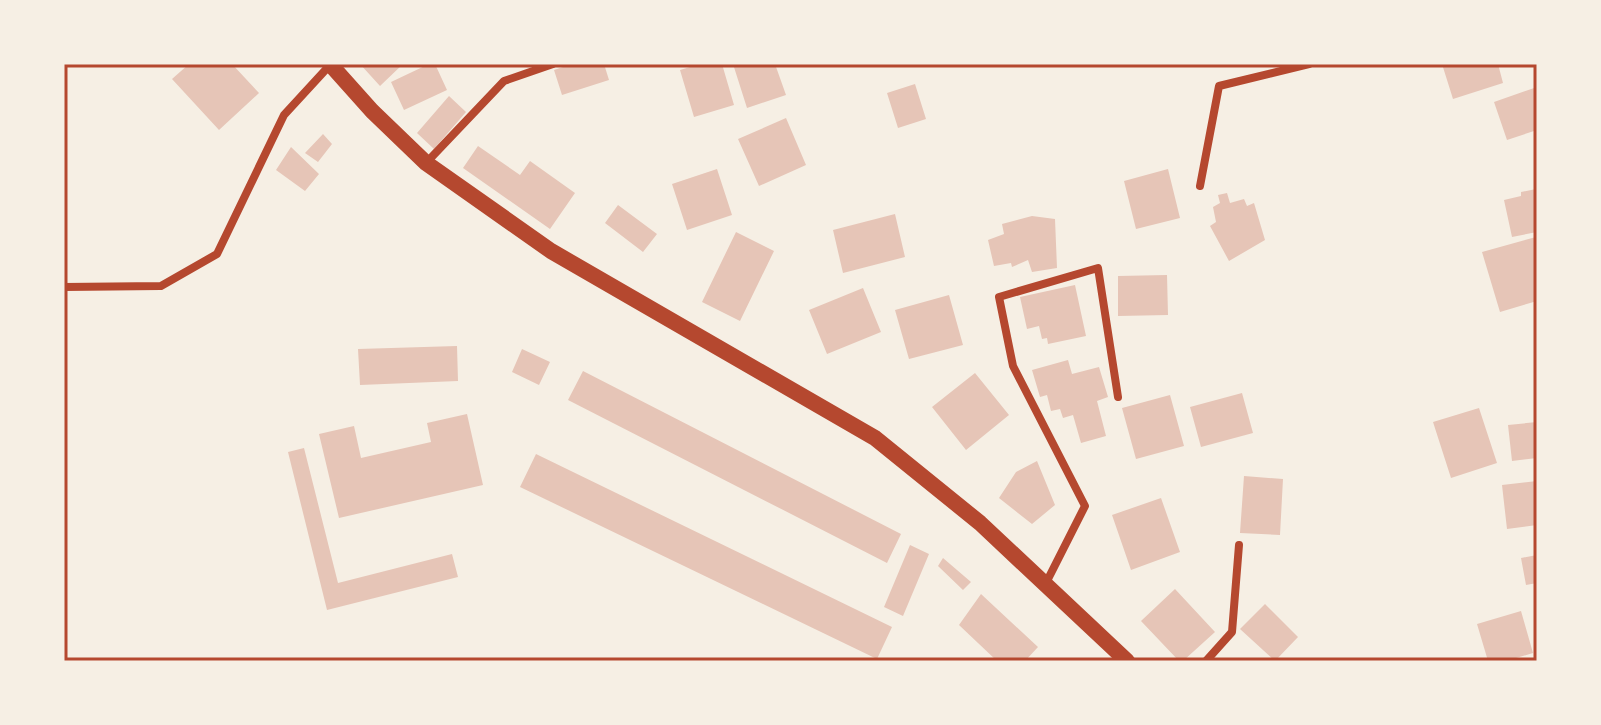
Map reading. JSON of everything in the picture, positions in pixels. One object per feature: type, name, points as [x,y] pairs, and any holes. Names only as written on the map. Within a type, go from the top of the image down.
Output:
[{"type":"main road","points":[[330,64],[372,111],[426,163],[551,251],[875,438],[980,523],[1127,661]]},
{"type":"street","points":[[64,287],[161,286],[217,254],[284,115],[330,64]]},
{"type":"street","points":[[426,163],[504,81],[553,64]]},
{"type":"street","points":[[1200,186],[1219,86],[1309,64]]},
{"type":"street","points":[[1046,583],[1085,506],[1013,366],[999,297],[1098,268],[1118,397]]},
{"type":"street","points":[[1206,661],[1232,632],[1239,545]]},
{"type":"building","points":[[189,64],[232,64],[259,93],[219,130],[172,79]]},
{"type":"building","points":[[360,64],[403,64],[380,86]]},
{"type":"building","points":[[435,64],[447,90],[404,110],[391,82]]},
{"type":"building","points":[[572,64],[604,64],[609,80],[562,95],[554,70]]},
{"type":"building","points":[[700,64],[722,64],[734,105],[694,117],[680,70]]},
{"type":"building","points":[[733,64],[775,64],[786,95],[747,108]]},
{"type":"building","points":[[1442,64],[1498,64],[1503,83],[1453,99]]},
{"type":"building","points":[[915,84],[926,119],[898,128],[887,93]]},
{"type":"building","points":[[1537,87],[1537,130],[1507,140],[1494,102]]},
{"type":"building","points":[[449,96],[466,112],[434,149],[417,133]]},
{"type":"building","points":[[786,118],[806,165],[759,186],[738,139]]},
{"type":"building","points":[[323,134],[332,144],[318,162],[305,153]]},
{"type":"building","points":[[478,146],[520,175],[530,161],[575,193],[550,229],[463,168]]},
{"type":"building","points":[[291,147],[319,174],[305,191],[276,170]]},
{"type":"building","points":[[717,169],[732,215],[687,230],[672,184]]},
{"type":"building","points":[[1168,169],[1180,218],[1136,229],[1124,181]]},
{"type":"building","points":[[1536,189],[1537,232],[1512,237],[1504,200]]},
{"type":"building","points":[[1227,193],[1230,203],[1244,199],[1247,206],[1254,203],[1265,240],[1229,261],[1210,226],[1216,222],[1213,207],[1220,203],[1218,195]]},
{"type":"building","points":[[618,205],[657,234],[643,252],[605,223]]},
{"type":"building","points":[[895,214],[905,257],[843,273],[833,230]]},
{"type":"building","points":[[1032,216],[1055,219],[1057,268],[1032,272],[1028,260],[1012,267],[1011,263],[994,266],[988,240],[1004,234],[1002,224]]},
{"type":"building","points":[[736,232],[774,251],[740,321],[702,302]]},
{"type":"building","points":[[1536,237],[1537,301],[1500,312],[1482,252]]},
{"type":"building","points":[[1167,275],[1168,315],[1118,316],[1118,276]]},
{"type":"building","points":[[1075,285],[1086,336],[1048,344],[1047,338],[1042,339],[1039,326],[1027,329],[1020,297]]},
{"type":"building","points":[[863,288],[881,332],[827,354],[809,310]]},
{"type":"building","points":[[949,295],[963,345],[909,359],[895,310]]},
{"type":"building","points":[[457,346],[458,381],[360,385],[358,349]]},
{"type":"building","points":[[522,349],[550,362],[539,385],[512,372]]},
{"type":"building","points":[[1068,360],[1072,374],[1099,367],[1108,397],[1097,401],[1106,436],[1081,443],[1073,415],[1063,418],[1060,409],[1051,411],[1047,395],[1040,397],[1032,370]]},
{"type":"building","points":[[583,371],[901,534],[887,563],[568,400]]},
{"type":"building","points":[[975,373],[1009,415],[966,450],[932,407]]},
{"type":"building","points":[[1242,393],[1253,433],[1201,447],[1190,407]]},
{"type":"building","points":[[1170,395],[1184,446],[1136,459],[1122,408]]},
{"type":"building","points":[[1479,408],[1497,463],[1451,478],[1433,422]]},
{"type":"building","points":[[467,414],[483,485],[339,518],[319,434],[354,426],[361,458],[431,442],[427,423]]},
{"type":"building","points":[[1537,422],[1537,458],[1512,461],[1508,425]]},
{"type":"building","points":[[304,448],[338,583],[452,554],[458,577],[327,610],[288,452]]},
{"type":"building","points":[[536,454],[892,627],[877,659],[520,487]]},
{"type":"building","points":[[1037,461],[1055,505],[1032,524],[999,498],[1016,472]]},
{"type":"building","points":[[1244,476],[1283,479],[1280,535],[1240,533]]},
{"type":"building","points":[[1537,481],[1537,525],[1507,529],[1502,485]]},
{"type":"building","points":[[1161,498],[1180,552],[1131,570],[1112,515]]},
{"type":"building","points":[[910,545],[929,554],[903,616],[884,607]]},
{"type":"building","points":[[1537,555],[1537,583],[1526,585],[1521,558]]},
{"type":"building","points":[[943,558],[971,582],[963,590],[938,566]]},
{"type":"building","points":[[1175,589],[1215,632],[1183,661],[1179,661],[1141,621]]},
{"type":"building","points":[[981,594],[1038,647],[1025,661],[997,661],[959,625]]},
{"type":"building","points":[[1265,604],[1298,637],[1275,661],[1240,629]]},
{"type":"building","points":[[1521,611],[1533,653],[1506,661],[1488,661],[1477,624]]}]
